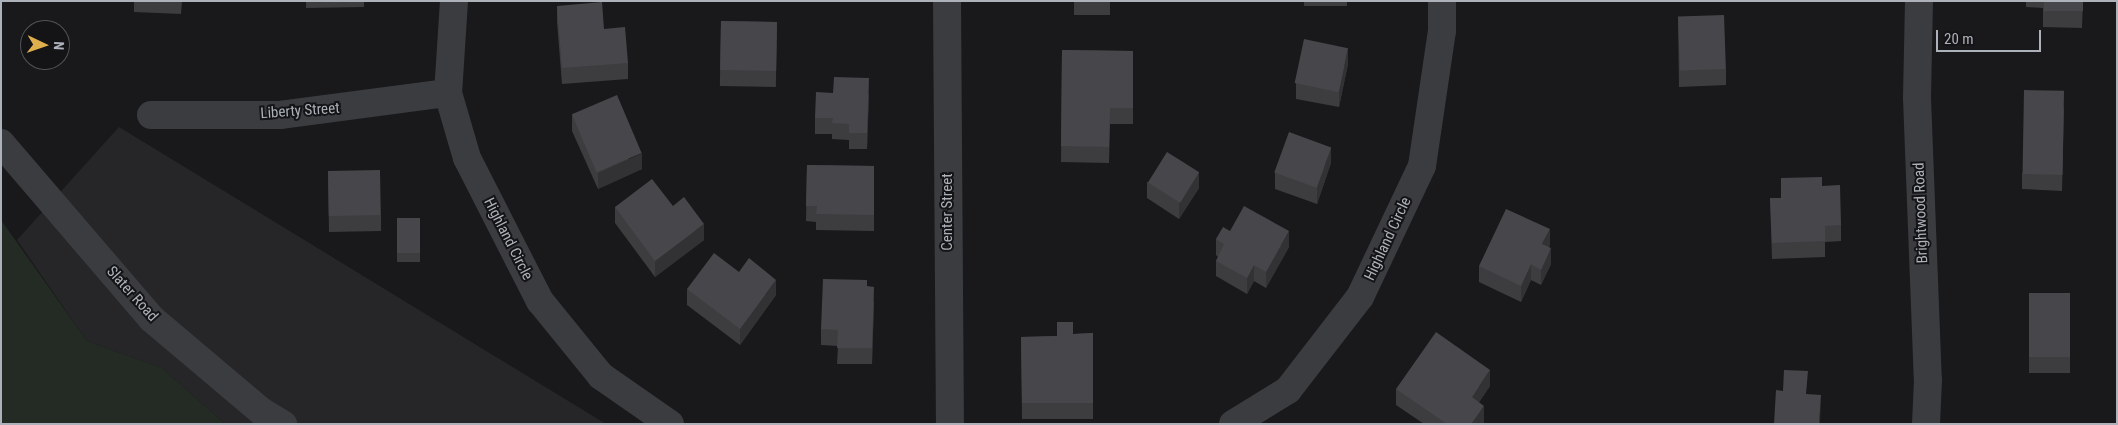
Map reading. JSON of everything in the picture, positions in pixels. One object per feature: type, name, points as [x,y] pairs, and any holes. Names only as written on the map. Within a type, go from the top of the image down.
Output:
[{"type":"street","name":"Highland Circle","points":[[454,1],[448,93],[467,158],[540,301],[601,376],[670,424]]},
{"type":"street","name":"Center Street","points":[[947,1],[950,424]]},
{"type":"street","name":"Highland Circle","points":[[1233,424],[1288,390],[1360,297],[1422,166],[1442,31],[1442,1]]},
{"type":"street","name":"Brightwood Road","points":[[1919,1],[1917,98],[1928,380],[1926,424]]},
{"type":"street","name":"Liberty Street","points":[[151,115],[280,115],[448,93]]},
{"type":"street","name":"Slater Road","points":[[1,143],[152,319],[260,411],[284,424]]},
{"type":"shaded area","points":[[119,127],[606,424],[225,424],[162,368],[87,341],[17,240]]},
{"type":"shaded area","points":[[1,220],[87,341],[162,368],[225,424],[1,424]]},
{"type":"building","points":[[2044,1],[2083,1],[2083,11],[2044,11]]},
{"type":"building","points":[[602,2],[604,29],[625,27],[628,63],[562,68],[557,6]]},
{"type":"building","points":[[1724,15],[1726,69],[1680,71],[1678,17]]},
{"type":"building","points":[[721,21],[777,22],[776,71],[720,70]]},
{"type":"building","points":[[1304,39],[1348,48],[1339,92],[1295,83]]},
{"type":"building","points":[[1062,50],[1133,51],[1133,108],[1110,108],[1109,147],[1061,146]]},
{"type":"building","points":[[834,77],[869,78],[867,133],[849,133],[849,124],[832,123],[833,118],[815,118],[816,92],[833,93]]},
{"type":"building","points":[[2024,90],[2064,91],[2063,175],[2023,174]]},
{"type":"building","points":[[617,95],[642,153],[597,172],[572,114]]},
{"type":"building","points":[[1289,132],[1331,147],[1317,188],[1274,172]]},
{"type":"building","points":[[1167,152],[1199,172],[1180,203],[1148,183]]},
{"type":"building","points":[[807,165],[874,166],[874,215],[816,214],[817,206],[806,206]]},
{"type":"building","points":[[380,170],[381,215],[329,216],[328,171]]},
{"type":"building","points":[[1822,177],[1822,186],[1840,185],[1841,225],[1825,226],[1825,241],[1772,243],[1770,198],[1781,198],[1781,178]]},
{"type":"building","points":[[652,179],[673,206],[684,197],[704,224],[655,261],[615,207]]},
{"type":"building","points":[[1244,206],[1289,231],[1266,272],[1254,265],[1247,278],[1216,261],[1224,244],[1216,239],[1223,227],[1230,231]]},
{"type":"building","points":[[1506,209],[1550,229],[1542,244],[1551,248],[1541,270],[1531,264],[1521,286],[1479,266]]},
{"type":"building","points":[[397,218],[420,218],[420,253],[397,253]]},
{"type":"building","points":[[714,253],[739,272],[749,258],[776,280],[740,329],[687,289]]},
{"type":"building","points":[[823,279],[867,280],[867,286],[874,287],[872,348],[837,348],[838,330],[821,329]]},
{"type":"building","points":[[2029,293],[2070,293],[2070,357],[2029,357]]},
{"type":"building","points":[[1057,322],[1073,322],[1073,334],[1093,333],[1093,403],[1022,403],[1021,337],[1057,336]]},
{"type":"building","points":[[1436,332],[1490,370],[1472,397],[1484,406],[1471,424],[1447,424],[1396,389]]},
{"type":"building","points":[[1784,370],[1808,371],[1806,394],[1821,395],[1819,424],[1774,424],[1776,390],[1783,391]]}]
